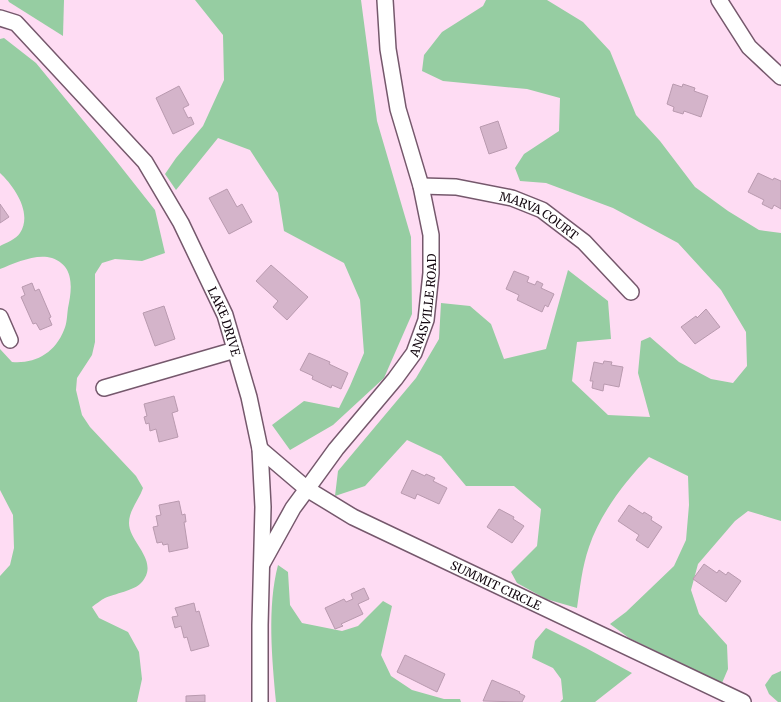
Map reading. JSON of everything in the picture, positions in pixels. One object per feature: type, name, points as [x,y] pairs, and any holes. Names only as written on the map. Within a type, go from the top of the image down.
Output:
[{"type":"street","name":"ANASVILLE ROAD","points":[[261,566],[293,508],[336,449],[395,379],[414,352],[426,320],[431,273],[431,235],[421,186],[398,109],[388,49],[385,0]]},
{"type":"street","points":[[719,0],[749,47],[781,77]]},
{"type":"street","name":"LAKE DRIVE","points":[[0,18],[16,23],[144,162],[181,223],[225,315],[249,397],[260,449],[263,507],[260,702]]},
{"type":"street","name":"MARVA COURT","points":[[421,186],[456,188],[512,198],[542,210],[584,242],[632,292]]},
{"type":"street","points":[[0,317],[10,340]]},
{"type":"street","points":[[104,388],[235,350]]},
{"type":"street","name":"SUMMIT CIRCLE","points":[[260,449],[307,489],[353,516],[743,702]]},
{"type":"green space","points":[[8,0],[64,0],[63,36],[9,2]]},
{"type":"green space","points":[[195,0],[361,0],[377,121],[411,237],[412,314],[384,378],[333,425],[290,450],[272,425],[304,401],[339,408],[350,386],[364,353],[360,300],[344,263],[284,231],[278,193],[250,150],[218,138],[176,190],[165,174],[203,126],[224,80],[223,35]]},
{"type":"green space","points":[[486,0],[547,0],[583,22],[610,51],[636,115],[660,141],[695,187],[728,211],[759,230],[781,233],[781,521],[748,511],[735,521],[698,564],[691,590],[699,614],[727,645],[728,669],[722,683],[629,638],[610,624],[626,612],[674,566],[686,540],[689,505],[688,476],[649,457],[614,499],[600,522],[589,547],[577,608],[546,599],[517,583],[511,572],[537,546],[541,509],[514,486],[466,486],[441,456],[407,440],[365,486],[335,496],[338,471],[416,378],[439,339],[441,303],[470,306],[491,324],[504,359],[546,349],[568,270],[608,301],[611,339],[577,342],[572,381],[608,415],[650,417],[638,373],[641,341],[650,337],[679,362],[711,379],[733,383],[747,366],[746,332],[721,290],[678,243],[613,208],[546,183],[520,181],[515,168],[524,154],[559,131],[560,98],[527,89],[443,81],[422,71],[424,55],[442,32],[483,6]]},
{"type":"green space","points":[[4,38],[36,63],[155,210],[165,253],[142,261],[115,259],[102,263],[95,274],[95,342],[92,355],[77,378],[76,390],[82,415],[90,427],[136,476],[143,488],[129,518],[129,523],[130,530],[146,560],[148,567],[146,575],[138,585],[105,598],[92,607],[99,618],[128,632],[139,652],[142,679],[137,702],[0,702],[0,576],[10,565],[14,548],[13,515],[0,490],[0,349],[12,362],[36,359],[50,351],[65,328],[71,286],[65,267],[52,258],[32,258],[0,269],[0,246],[11,241],[20,233],[24,217],[16,192],[0,173],[0,39]]},
{"type":"green space","points":[[278,565],[288,572],[290,605],[302,623],[342,631],[358,626],[383,601],[392,606],[381,655],[391,676],[412,690],[444,699],[460,699],[461,702],[276,702],[271,615]]},
{"type":"green space","points":[[546,628],[632,673],[595,702],[560,702],[563,699],[561,679],[553,668],[532,658],[535,641]]},
{"type":"green space","points":[[781,671],[781,702],[778,702],[769,694],[765,685],[772,675]]},
{"type":"building","points":[[673,84],[682,87],[683,84],[695,88],[694,91],[708,96],[701,117],[684,111],[683,114],[673,111],[674,107],[667,104]]},
{"type":"building","points":[[179,86],[189,105],[183,108],[188,118],[191,117],[194,124],[173,134],[156,98]]},
{"type":"building","points":[[498,121],[507,148],[489,154],[480,127]]},
{"type":"building","points":[[758,173],[773,180],[774,178],[781,181],[781,209],[774,205],[772,209],[762,204],[764,200],[748,192]]},
{"type":"building","points":[[227,189],[237,207],[242,204],[252,222],[229,234],[209,198]]},
{"type":"building","points":[[0,204],[9,217],[0,223]]},
{"type":"building","points":[[271,265],[308,297],[287,320],[273,307],[278,301],[256,281]]},
{"type":"building","points":[[514,271],[529,277],[527,282],[535,285],[537,281],[543,284],[541,288],[554,294],[548,307],[545,305],[542,312],[517,300],[519,295],[506,289]]},
{"type":"building","points":[[32,283],[35,291],[39,289],[51,317],[49,318],[52,325],[40,330],[36,323],[33,324],[21,297],[25,295],[22,287]]},
{"type":"building","points":[[164,306],[175,339],[155,346],[143,313]]},
{"type":"building","points":[[706,309],[720,327],[695,344],[681,327],[696,316],[697,318]]},
{"type":"building","points":[[309,353],[330,362],[329,364],[348,373],[341,389],[332,385],[331,388],[312,379],[313,376],[300,370]]},
{"type":"building","points":[[604,361],[612,362],[611,365],[623,367],[619,387],[604,384],[603,391],[592,388],[593,381],[590,381],[594,362],[603,364]]},
{"type":"building","points":[[174,396],[178,411],[172,413],[178,437],[159,442],[156,429],[150,431],[149,423],[146,424],[144,417],[147,416],[144,404]]},
{"type":"building","points":[[412,470],[435,478],[433,481],[447,488],[439,504],[417,494],[415,499],[401,493]]},
{"type":"building","points":[[179,501],[182,515],[185,514],[186,522],[184,522],[188,548],[169,552],[168,544],[157,543],[153,527],[158,526],[156,516],[161,515],[159,505]]},
{"type":"building","points":[[629,505],[643,514],[644,512],[652,517],[651,520],[662,527],[648,548],[636,540],[639,535],[618,521]]},
{"type":"building","points":[[499,509],[514,517],[513,519],[524,526],[512,543],[487,527]]},
{"type":"building","points":[[704,564],[717,573],[719,570],[726,575],[728,572],[741,581],[726,602],[693,579]]},
{"type":"building","points":[[364,588],[369,599],[358,604],[363,614],[341,624],[343,626],[335,629],[325,608],[344,599],[346,602],[353,599],[351,594]]},
{"type":"building","points":[[194,603],[196,612],[199,611],[209,646],[191,651],[187,637],[184,638],[181,626],[175,628],[172,617],[178,616],[175,608]]},
{"type":"building","points":[[405,655],[445,674],[437,692],[397,672]]},
{"type":"building","points":[[492,680],[520,692],[525,696],[522,702],[483,701]]},
{"type":"building","points":[[205,695],[205,702],[186,702],[186,696]]}]
